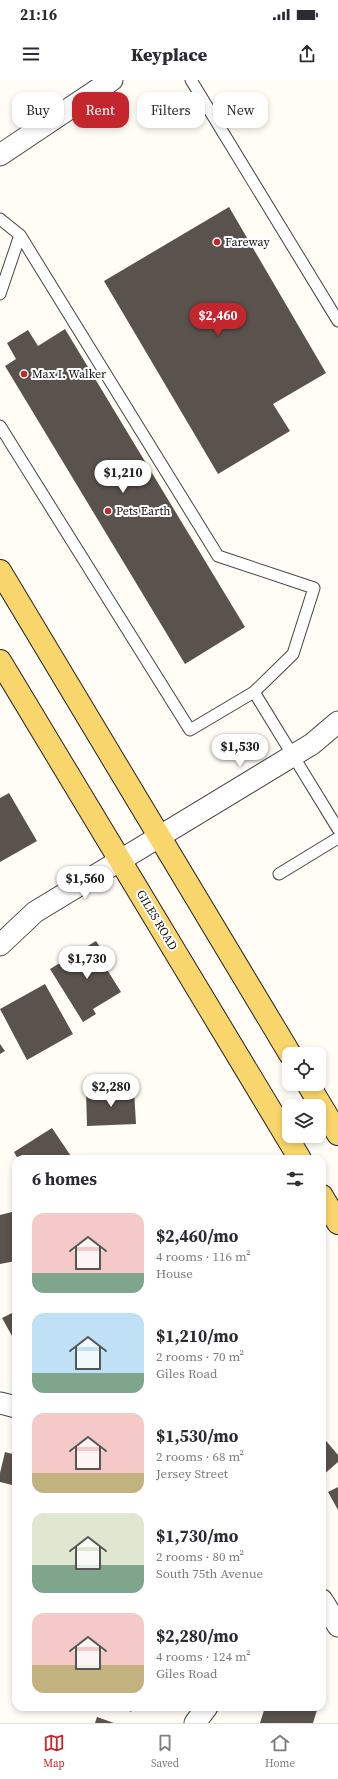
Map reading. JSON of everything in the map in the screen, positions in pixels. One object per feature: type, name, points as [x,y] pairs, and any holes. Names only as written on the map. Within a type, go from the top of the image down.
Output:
[{"type":"main road","points":[[0,571],[286,1047]]},
{"type":"main road","name":"GILES ROAD","points":[[0,662],[298,1155]]},
{"type":"main road","points":[[312,1091],[338,1134]]},
{"type":"main road","points":[[326,1203],[338,1223]]},
{"type":"street","points":[[0,155],[99,83]]},
{"type":"street","points":[[0,945],[35,912],[292,756],[318,739],[338,722]]},
{"type":"street","points":[[0,1403],[12,1406]]},
{"type":"street","points":[[326,1606],[338,1626]]},
{"type":"street","points":[[195,1723],[204,1711]]},
{"type":"lane","points":[[191,80],[338,321]]},
{"type":"lane","points":[[0,219],[20,235],[218,556],[314,588],[293,654],[254,692],[190,730],[0,426]]},
{"type":"lane","points":[[0,294],[20,235]]},
{"type":"lane","points":[[254,692],[338,829]]},
{"type":"lane","points":[[279,874],[338,838]]},
{"type":"building","points":[[229,207],[326,373],[273,404],[290,431],[218,474],[104,281]]},
{"type":"building","points":[[65,329],[245,627],[185,664],[5,366],[16,359],[7,343],[28,330],[38,346]]},
{"type":"building","points":[[9,793],[37,841],[0,862],[0,798]]},
{"type":"building","points":[[96,941],[112,965],[106,968],[121,992],[93,1009],[96,1014],[83,1022],[50,969]]},
{"type":"building","points":[[45,984],[73,1034],[27,1060],[0,1009]]},
{"type":"building","points":[[0,1044],[5,1051],[0,1054]]},
{"type":"building","points":[[134,1090],[136,1124],[87,1126],[86,1091]]},
{"type":"building","points":[[52,1128],[70,1155],[16,1155],[14,1152]]},
{"type":"building","points":[[12,1212],[12,1262],[0,1264],[0,1215]]},
{"type":"building","points":[[12,1313],[12,1336],[2,1318]]},
{"type":"building","points":[[326,1441],[338,1455],[338,1462],[326,1472]]},
{"type":"building","points":[[5,1452],[12,1454],[12,1485],[0,1482],[0,1473]]},
{"type":"building","points":[[338,1487],[338,1510],[328,1492]]},
{"type":"building","points":[[264,1711],[317,1711],[313,1723],[260,1723]]},
{"type":"building","points":[[97,1717],[114,1723],[95,1723]]},
{"type":"place","name":"Fareway","points":[[217,242]]},
{"type":"place","name":"Max I. Walker","points":[[24,374]]},
{"type":"place","name":"Pets Earth","points":[[108,511]]}]
